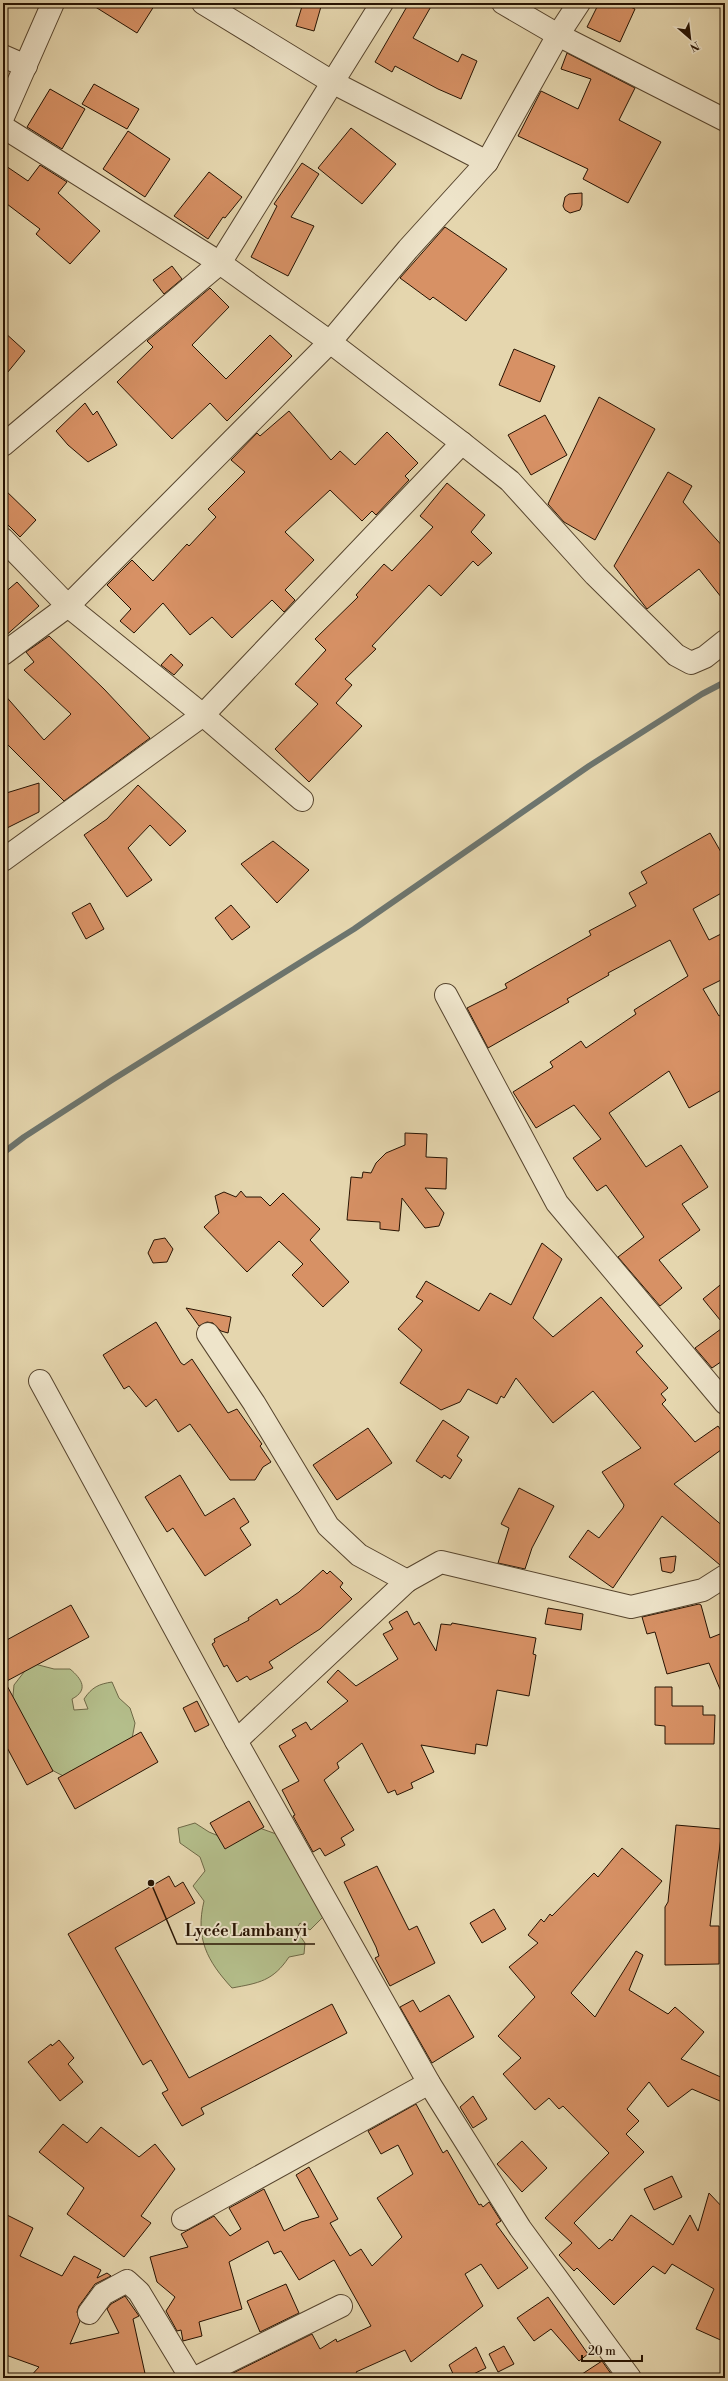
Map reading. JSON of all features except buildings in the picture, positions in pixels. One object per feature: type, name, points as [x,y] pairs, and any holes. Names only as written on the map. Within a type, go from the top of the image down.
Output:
[{"type":"street","points":[[3,117],[53,3]]},
{"type":"street","points":[[203,3],[332,82],[487,162]]},
{"type":"street","points":[[3,445],[220,264],[382,3]]},
{"type":"street","points":[[503,3],[558,35],[725,120]]},
{"type":"street","points":[[3,654],[68,606],[330,342],[408,249],[487,162],[558,35],[579,3]]},
{"type":"street","points":[[3,56],[26,66]]},
{"type":"street","points":[[3,127],[220,264],[330,342],[462,443],[510,481],[595,575],[676,655],[691,663],[705,657],[725,641]]},
{"type":"street","points":[[3,860],[203,715],[462,443]]},
{"type":"street","points":[[3,539],[68,606],[203,715],[302,800]]},
{"type":"street","points":[[446,995],[557,1203],[725,1404]]},
{"type":"street","points":[[208,1334],[254,1403],[328,1526],[359,1555],[407,1581]]},
{"type":"street","points":[[40,1381],[236,1741],[429,2083],[520,2228],[630,2378]]},
{"type":"street","points":[[236,1741],[407,1581],[441,1562],[631,1607],[703,1590],[725,1576]]},
{"type":"street","points":[[183,2219],[429,2083]]},
{"type":"street","points":[[89,2313],[103,2294],[127,2281],[139,2292],[191,2378]]},
{"type":"street","points":[[195,2378],[341,2306]]},
{"type":"green space","points":[[31,1663],[54,1669],[70,1669],[78,1677],[82,1684],[82,1688],[81,1692],[72,1699],[74,1710],[88,1709],[84,1699],[90,1692],[100,1685],[112,1682],[119,1698],[130,1708],[135,1723],[131,1744],[69,1779],[44,1766],[12,1706],[14,1685]]},
{"type":"green space","points":[[195,1823],[209,1832],[226,1839],[254,1826],[279,1835],[326,1914],[310,1930],[300,1923],[296,1930],[305,1943],[304,1954],[289,1957],[277,1971],[265,1980],[232,1988],[216,1968],[205,1948],[201,1926],[204,1901],[193,1886],[205,1871],[200,1857],[180,1843],[178,1828]]},
{"type":"waterway","points":[[3,1153],[24,1137],[112,1080],[354,929],[589,766],[702,694],[725,682]]},
{"type":"place","name":"Lycée Lambanyi","points":[[151,1883]]}]
